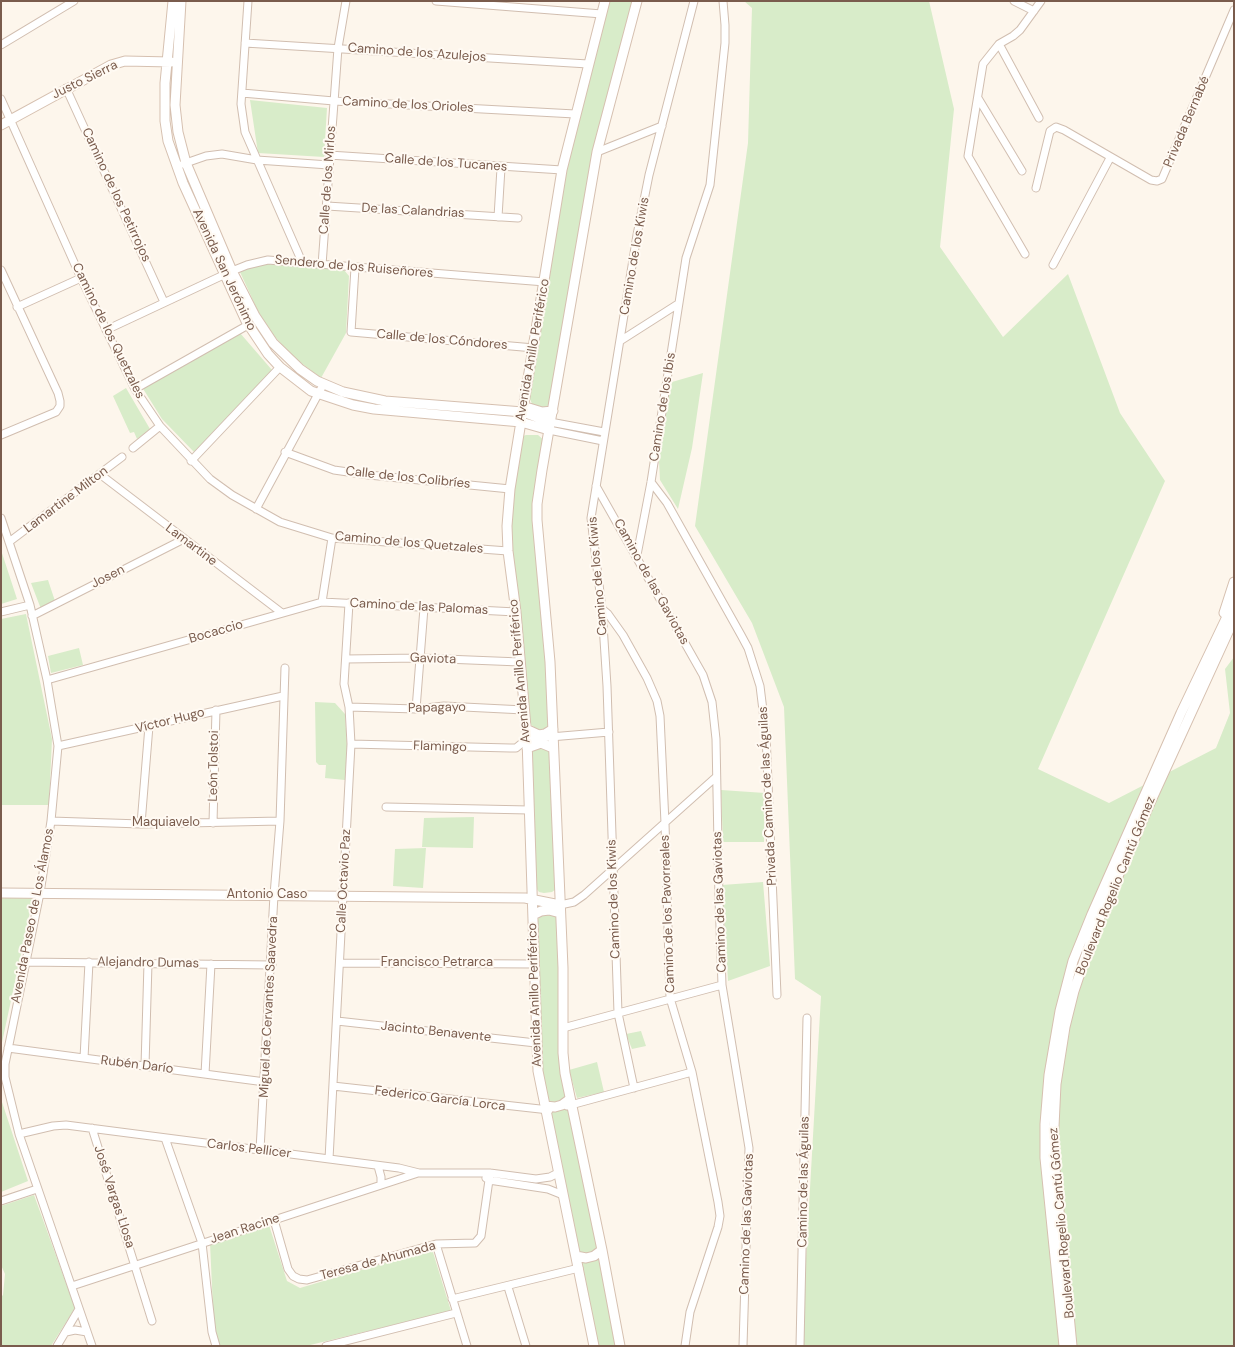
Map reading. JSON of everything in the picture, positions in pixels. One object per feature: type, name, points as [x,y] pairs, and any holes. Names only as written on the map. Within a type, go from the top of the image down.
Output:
[{"type":"street","points":[[1,45],[74,1]]},
{"type":"street","name":"Avenida San Jerónimo","points":[[173,1],[166,62],[165,121],[168,141],[181,164],[228,273],[248,325],[260,344],[280,367],[318,394],[353,405],[374,409],[522,418]]},
{"type":"street","name":"Avenida San Jerónimo","points":[[181,1],[176,62],[175,116],[181,164]]},
{"type":"street","points":[[248,1],[241,108],[245,132],[302,262]]},
{"type":"street","name":"Calle de los Mirlos","points":[[322,265],[338,48],[346,1]]},
{"type":"street","points":[[436,1],[602,14]]},
{"type":"street","name":"Avenida Anillo Periférico","points":[[594,1346],[539,1079],[536,1044],[527,744],[516,612],[508,551],[507,526],[510,489],[545,282],[562,170],[575,114],[605,1]]},
{"type":"street","name":"Avenida Anillo Periférico","points":[[620,1346],[602,1250],[571,1104],[563,1053],[563,968],[550,662],[537,520],[538,498],[549,429],[597,152],[637,1]]},
{"type":"street","name":"Camino de los Kiwis","points":[[634,1088],[618,1013],[609,732],[602,608],[591,518],[637,235],[649,175],[694,1]]},
{"type":"street","name":"Camino de los Ibis","points":[[637,554],[651,482],[686,258],[710,186],[725,43],[726,25],[723,1]]},
{"type":"street","points":[[1014,1],[1034,11]]},
{"type":"street","points":[[1025,254],[968,156],[983,64],[999,44],[1020,30],[1041,1]]},
{"type":"street","name":"Privada Bernabé","points":[[1110,158],[1150,180],[1157,182],[1162,179],[1234,10]]},
{"type":"street","name":"Camino de los Azulejos","points":[[245,43],[588,64]]},
{"type":"street","points":[[999,44],[1039,118]]},
{"type":"street","name":"Justo Sierra","points":[[1,125],[66,88],[111,66],[125,61],[176,62]]},
{"type":"street","name":"Camino de los Petirrojos","points":[[66,88],[164,302]]},
{"type":"street","name":"Camino de los Orioles","points":[[242,93],[334,101],[575,114]]},
{"type":"street","points":[[978,98],[1022,171]]},
{"type":"street","name":"Camino de los Quetzales","points":[[1,99],[81,278],[135,389],[160,426],[192,461],[216,483],[256,509],[280,522],[332,538],[508,551]]},
{"type":"street","points":[[597,152],[662,126]]},
{"type":"street","points":[[1036,188],[1050,132],[1054,127],[1064,130],[1110,158],[1053,265]]},
{"type":"street","points":[[181,164],[214,154],[257,160],[329,164]]},
{"type":"street","name":"Calle de los Tucanes","points":[[329,155],[500,168],[562,170]]},
{"type":"street","points":[[498,216],[500,168]]},
{"type":"street","name":"De las Calandrias","points":[[327,206],[518,218]]},
{"type":"street","name":"Sendero de los Ruiseñores","points":[[106,330],[228,273],[247,265],[268,260],[545,282]]},
{"type":"street","name":"Calle de los Cóndores","points":[[355,268],[351,332],[534,348]]},
{"type":"street","points":[[1,270],[17,308],[58,393],[60,406],[58,410],[51,414],[1,435]]},
{"type":"street","name":"Avenida San Jerónimo","points":[[228,273],[254,316],[273,343],[300,369],[323,385],[362,398],[385,402],[522,418],[549,429],[603,441]]},
{"type":"street","points":[[17,308],[81,278]]},
{"type":"street","points":[[620,341],[678,304]]},
{"type":"street","points":[[135,389],[248,325]]},
{"type":"street","points":[[192,461],[280,367]]},
{"type":"street","points":[[256,509],[285,452],[323,385]]},
{"type":"street","points":[[549,429],[536,431],[522,418],[539,412],[553,411]]},
{"type":"street","points":[[133,448],[160,426]]},
{"type":"street","name":"Avenida San Jerónimo","points":[[549,429],[604,432]]},
{"type":"street","name":"Calle de los Colibríes","points":[[285,452],[334,470],[369,476],[510,489]]},
{"type":"street","name":"Lamartine Milton","points":[[9,542],[122,457]]},
{"type":"street","name":"Lamartine","points":[[100,475],[282,613]]},
{"type":"street","name":"Privada Camino de las Águilas","points":[[651,482],[667,503],[742,635],[748,648],[760,686],[766,734],[777,995]]},
{"type":"street","name":"Camino de las Gaviotas","points":[[596,486],[637,554],[703,675],[712,702],[716,739],[722,985],[749,1148],[743,1346]]},
{"type":"street","name":"Avenida Paseo de Los Álamos","points":[[1,518],[30,605],[47,680],[58,746],[51,821],[40,894],[8,1048],[5,1064],[5,1077],[20,1134],[37,1189],[92,1346]]},
{"type":"street","points":[[322,602],[332,538]]},
{"type":"street","name":"Josen","points":[[32,616],[184,539]]},
{"type":"street","name":"Boulevard Rogelio Cantú Gómez","points":[[1218,634],[1234,582]]},
{"type":"street","name":"Camino de las Palomas","points":[[322,602],[516,612]]},
{"type":"street","name":"Bocaccio","points":[[47,680],[322,602]]},
{"type":"street","name":"Boulevard Rogelio Cantú Gómez","points":[[1064,1346],[1045,1158],[1048,1081],[1060,1011],[1073,961],[1092,914],[1218,634],[1234,602]]},
{"type":"street","name":"Calle Octavio Paz","points":[[329,1159],[351,744],[349,708],[344,691],[349,603]]},
{"type":"street","points":[[1,612],[30,605]]},
{"type":"street","points":[[416,708],[424,608]]},
{"type":"street","name":"Camino de los Pavorreales","points":[[602,608],[623,635],[657,701],[660,716],[666,823],[670,998],[692,1072],[720,1216],[690,1312],[685,1346]]},
{"type":"street","name":"Boulevard Rogelio Cantú Gómez","points":[[1072,1346],[1053,1148],[1056,1084],[1065,1027],[1074,991],[1094,931],[1150,803],[1234,619]]},
{"type":"street","name":"Gaviota","points":[[346,659],[420,658],[520,662]]},
{"type":"street","name":"Miguel de Cervantes Saavedra","points":[[260,1150],[272,965],[274,895],[280,821],[285,668]]},
{"type":"street","name":"Víctor Hugo","points":[[58,746],[283,696]]},
{"type":"street","name":"Papagayo","points":[[349,708],[416,708],[444,706],[524,710]]},
{"type":"street","name":"León Tolstoi","points":[[213,823],[216,710]]},
{"type":"street","points":[[141,824],[149,726]]},
{"type":"street","points":[[526,729],[535,734],[542,735],[553,733],[609,732]]},
{"type":"street","points":[[527,744],[553,733]]},
{"type":"street","points":[[527,744],[541,743],[553,748]]},
{"type":"street","name":"Flamingo","points":[[351,744],[510,748],[516,748],[527,744]]},
{"type":"street","points":[[533,915],[541,911],[560,909],[574,902],[666,823],[716,777]]},
{"type":"street","points":[[386,808],[529,810]]},
{"type":"street","name":"Maquiavelo","points":[[51,821],[141,824],[280,821]]},
{"type":"street","points":[[532,896],[546,897],[560,892]]},
{"type":"street","name":"Antonio Caso","points":[[1,893],[525,898],[532,896]]},
{"type":"street","points":[[532,896],[560,909]]},
{"type":"street","name":"Alejandro Dumas","points":[[25,962],[272,965]]},
{"type":"street","points":[[84,1058],[89,962]]},
{"type":"street","points":[[145,1066],[148,963]]},
{"type":"street","name":"Francisco Petrarca","points":[[340,963],[534,964]]},
{"type":"street","points":[[205,1074],[210,964]]},
{"type":"street","points":[[563,1028],[722,985]]},
{"type":"street","name":"Camino de las Águilas","points":[[800,1346],[807,1018]]},
{"type":"street","name":"Jacinto Benavente","points":[[337,1021],[536,1044]]},
{"type":"street","name":"Rubén Darío","points":[[8,1048],[265,1082]]},
{"type":"street","points":[[546,1111],[555,1107],[692,1072]]},
{"type":"street","name":"Federico García Lorca","points":[[333,1086],[546,1111]]},
{"type":"street","name":"Carlos Pellicer","points":[[20,1134],[52,1126],[66,1125],[329,1159],[419,1173],[480,1174],[548,1189],[563,1195]]},
{"type":"street","name":"José Vargas Llosa","points":[[92,1128],[136,1265],[152,1321]]},
{"type":"street","points":[[165,1138],[202,1244],[212,1328],[216,1346]]},
{"type":"street","points":[[378,1166],[381,1184]]},
{"type":"street","name":"Jean Racine","points":[[72,1286],[381,1184],[419,1173]]},
{"type":"street","name":"Carlos Pellicer","points":[[490,1177],[536,1179],[550,1177],[558,1173]]},
{"type":"street","name":"Teresa de Ahumada","points":[[274,1220],[288,1269],[293,1276],[298,1279],[307,1280],[436,1244],[470,1244],[479,1241],[490,1177]]},
{"type":"street","points":[[1,1201],[37,1189]]},
{"type":"street","points":[[436,1244],[467,1346]]},
{"type":"street","points":[[576,1256],[586,1258],[594,1256],[602,1250]]},
{"type":"street","points":[[452,1299],[508,1287],[579,1268],[586,1262],[594,1261],[604,1263]]},
{"type":"street","points":[[508,1287],[526,1346]]},
{"type":"street","points":[[57,1346],[79,1309]]},
{"type":"street","points":[[326,1346],[456,1313]]},
{"type":"street","points":[[66,1332],[75,1330],[87,1332]]},
{"type":"green space","points":[[609,1],[634,1],[596,140],[549,405],[542,409],[533,406],[529,397],[565,176]]},
{"type":"green space","points":[[744,1],[929,1],[954,109],[940,247],[1003,337],[1068,274],[1120,413],[1165,481],[1038,769],[1109,803],[1216,748],[1230,713],[1225,669],[1234,657],[1234,1346],[801,1346],[821,996],[795,979],[784,707],[752,623],[695,526],[748,143],[752,8]]},
{"type":"green space","points":[[250,100],[327,108],[324,157],[258,153]]},
{"type":"green space","points":[[275,263],[344,270],[349,276],[346,333],[321,378],[292,356],[268,329],[240,272],[260,264]]},
{"type":"green space","points":[[240,333],[272,370],[194,452],[162,419],[142,387]]},
{"type":"green space","points":[[703,373],[692,448],[678,509],[660,480],[658,442],[672,382]]},
{"type":"green space","points":[[126,388],[150,429],[137,439],[134,432],[130,433],[113,396]]},
{"type":"green space","points":[[538,435],[545,441],[533,512],[534,538],[545,635],[550,724],[544,729],[538,730],[530,724],[510,525],[520,442],[523,436]]},
{"type":"green space","points":[[1,550],[17,599],[1,604]]},
{"type":"green space","points":[[48,580],[55,601],[41,609],[31,583]]},
{"type":"green space","points":[[26,614],[52,739],[49,805],[1,805],[1,619]]},
{"type":"green space","points":[[79,648],[83,665],[51,673],[48,656]]},
{"type":"green space","points":[[315,702],[335,703],[345,714],[347,746],[345,780],[325,778],[326,765],[319,765],[316,762]]},
{"type":"green space","points":[[541,747],[550,752],[556,889],[552,892],[544,893],[539,892],[536,888],[531,749]]},
{"type":"green space","points":[[721,790],[765,793],[764,842],[723,842]]},
{"type":"green space","points":[[474,817],[473,848],[422,847],[424,818]]},
{"type":"green space","points":[[426,848],[423,888],[393,886],[395,849]]},
{"type":"green space","points":[[763,882],[770,966],[728,981],[722,885]]},
{"type":"green space","points":[[1,898],[33,898],[1,1047]]},
{"type":"green space","points":[[552,914],[557,916],[558,925],[560,1049],[612,1317],[615,1346],[597,1346],[541,1070],[539,1035],[538,919],[541,915]]},
{"type":"green space","points":[[641,1031],[646,1046],[632,1049],[626,1034]]},
{"type":"green space","points":[[597,1062],[604,1092],[577,1098],[569,1070]]},
{"type":"green space","points":[[1,1099],[28,1181],[1,1192]]},
{"type":"green space","points":[[34,1195],[75,1308],[51,1346],[1,1346],[1,1297],[3,1295],[5,1274],[1,1265],[1,1206]]},
{"type":"green space","points":[[269,1225],[287,1281],[300,1288],[432,1249],[451,1311],[306,1346],[220,1346],[214,1330],[210,1243]]}]
